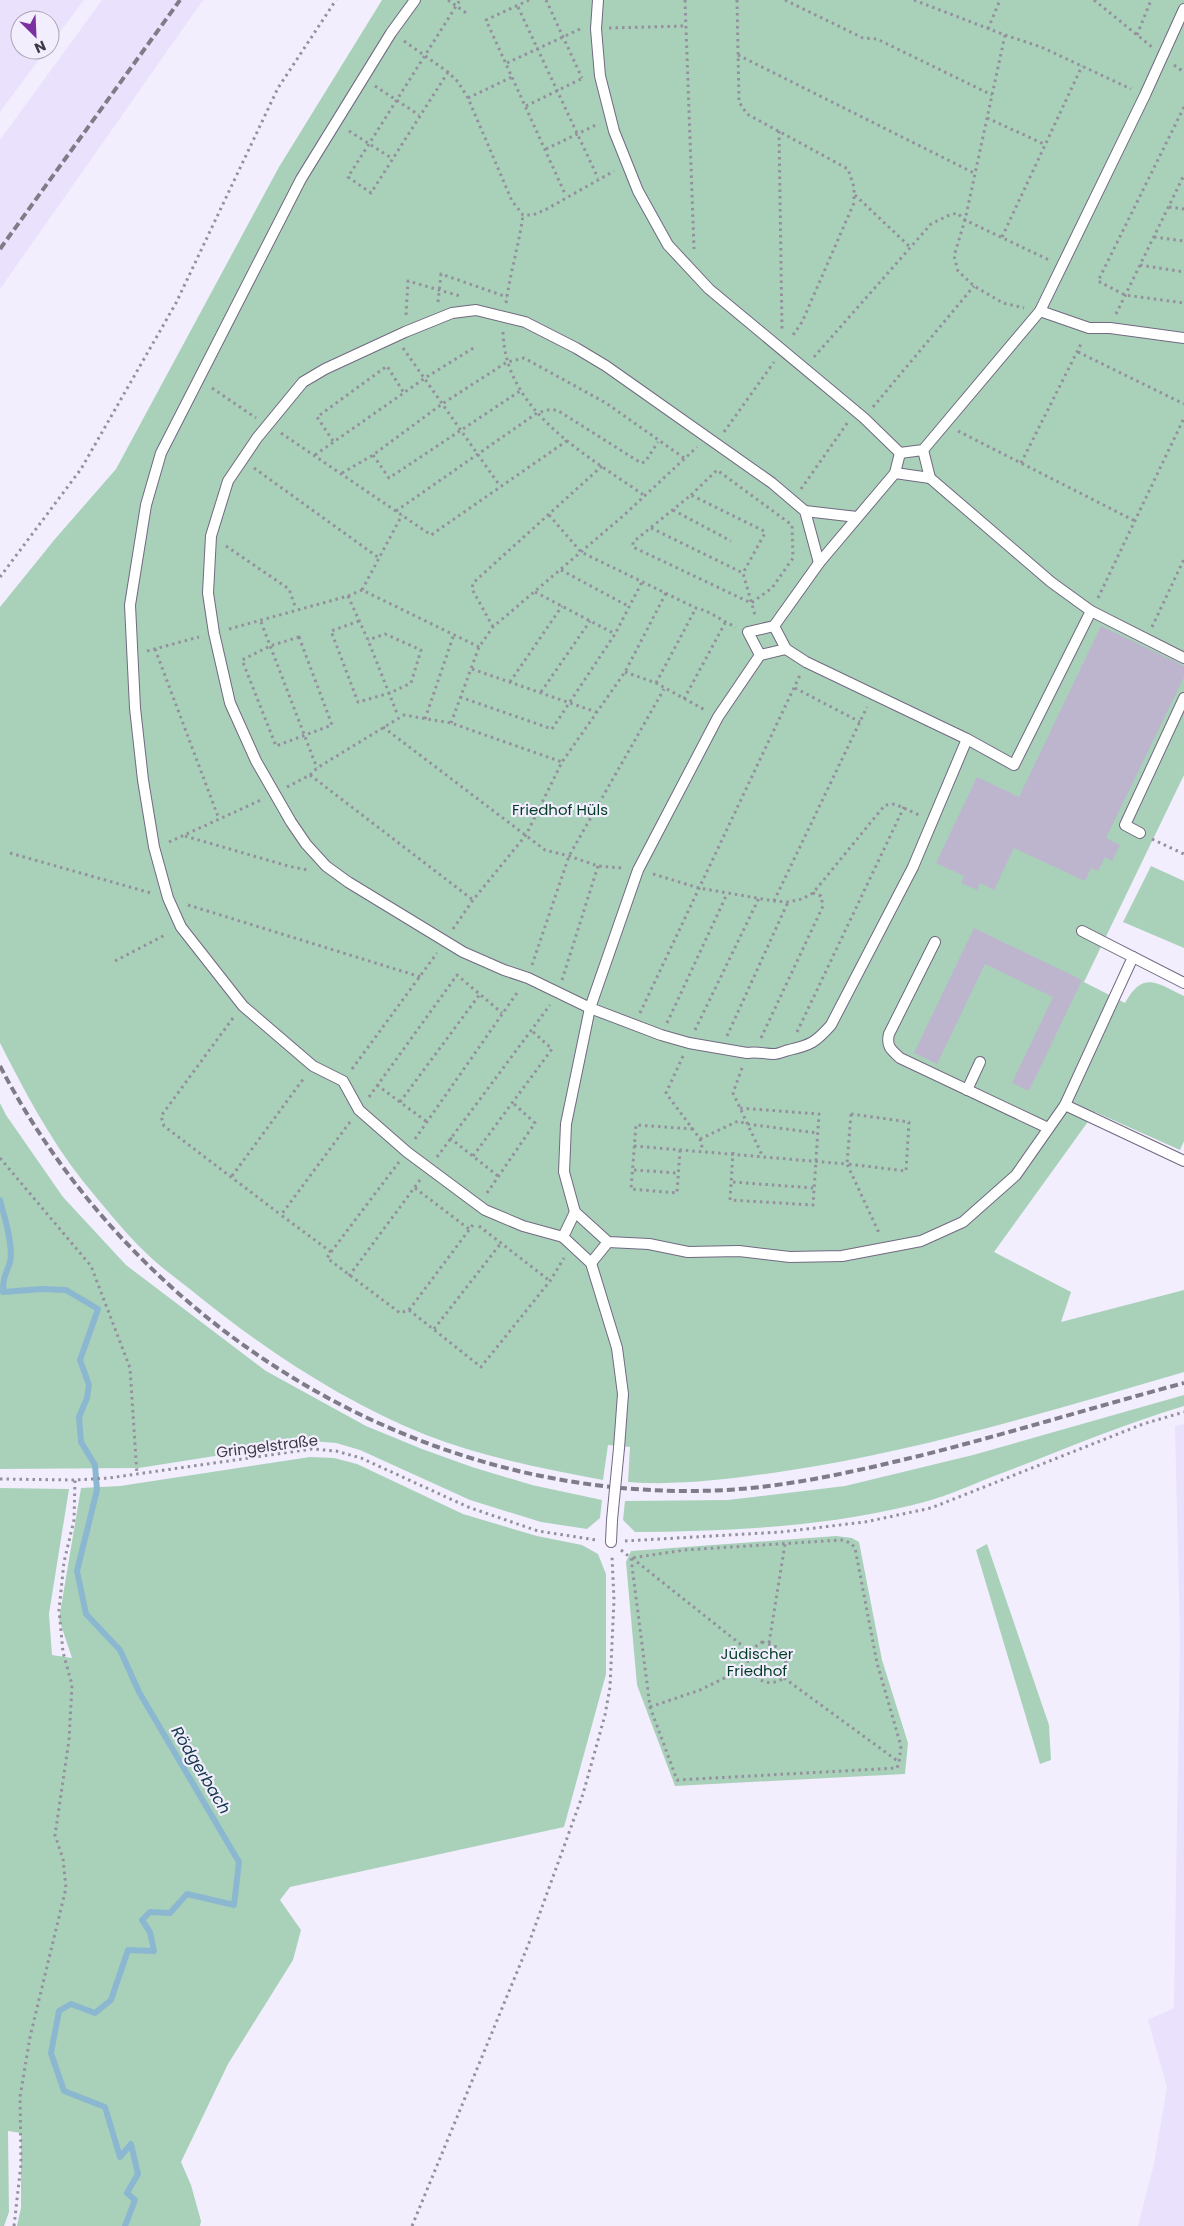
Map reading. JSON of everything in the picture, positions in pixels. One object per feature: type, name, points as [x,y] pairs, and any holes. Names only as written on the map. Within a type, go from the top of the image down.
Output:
[{"type":"lane","points":[[415,0],[391,32],[302,179],[161,453],[146,505],[130,605],[139,744],[154,847],[168,898],[181,927],[243,1006],[313,1066],[343,1081],[359,1110],[429,1168],[483,1207],[523,1226],[563,1238],[591,1264],[617,1348],[623,1394],[611,1542]]},
{"type":"lane","points":[[598,0],[597,25],[600,71],[610,119],[638,191],[668,245],[709,289],[859,415],[900,453]]},
{"type":"lane","points":[[900,453],[923,450],[1040,311],[1063,267],[1184,9]]},
{"type":"lane","points":[[820,563],[805,511],[794,500],[591,357],[549,332],[525,322],[504,315],[476,310],[452,313],[437,319],[303,382],[257,438],[244,460],[228,481],[211,536],[208,593],[214,633],[230,703],[256,761],[274,794],[306,844],[326,866],[348,882],[462,952],[528,978],[590,1008],[661,1035],[721,1050],[776,1054],[799,1049],[816,1042],[831,1025],[913,867],[967,739]]},
{"type":"lane","points":[[1040,311],[1089,328],[1110,328],[1184,338]]},
{"type":"lane","points":[[923,450],[930,478]]},
{"type":"lane","points":[[760,655],[748,632],[774,626],[820,563],[895,473],[900,453]]},
{"type":"lane","points":[[895,473],[930,478],[1051,582],[1091,611],[1184,658]]},
{"type":"lane","points":[[805,511],[857,518]]},
{"type":"lane","points":[[774,626],[786,649],[806,662],[967,739],[1014,764],[1091,611]]},
{"type":"lane","points":[[786,649],[760,655],[718,717],[638,870],[590,1008],[566,1124],[564,1172],[575,1212],[608,1242],[649,1244],[688,1252],[739,1252],[790,1257],[842,1256],[921,1241],[963,1222],[1016,1175],[1064,1105],[1134,957]]},
{"type":"lane","points":[[1140,833],[1126,825],[1184,698]]},
{"type":"lane","points":[[1082,931],[1184,983]]},
{"type":"lane","points":[[935,942],[889,1034],[887,1042],[891,1050],[900,1058],[1048,1128]]},
{"type":"lane","points":[[967,1090],[980,1062]]},
{"type":"lane","points":[[1064,1105],[1184,1162]]},
{"type":"lane","points":[[563,1238],[575,1212]]},
{"type":"lane","points":[[591,1264],[608,1242]]},
{"type":"path","points":[[0,577],[80,469],[176,303],[278,88],[336,0]]},
{"type":"path","points":[[448,0],[469,15]]},
{"type":"path","points":[[448,72],[371,193],[348,177],[460,0]]},
{"type":"path","points":[[529,0],[518,7],[486,20],[566,196]]},
{"type":"path","points":[[546,0],[582,78]]},
{"type":"path","points":[[684,0],[695,272]]},
{"type":"path","points":[[716,444],[802,322],[854,203],[855,195],[848,169],[747,114],[739,102],[737,0]]},
{"type":"path","points":[[786,0],[863,38],[876,39],[992,95]]},
{"type":"path","points":[[914,0],[1005,36],[1041,47],[1145,95]]},
{"type":"path","points":[[988,28],[1000,0]]},
{"type":"path","points":[[1094,0],[1163,57]]},
{"type":"path","points":[[1137,36],[1151,0]]},
{"type":"path","points":[[518,7],[598,178]]},
{"type":"path","points":[[506,63],[537,47],[597,25],[685,26]]},
{"type":"path","points":[[391,32],[448,72],[458,82],[468,98],[512,201],[523,215],[520,243],[510,275],[506,297],[503,334],[507,362],[520,391],[537,413],[568,440],[645,496]]},
{"type":"path","points":[[1005,36],[965,220],[954,256],[958,271],[974,286],[1003,303],[1040,311]]},
{"type":"path","points":[[738,55],[974,173]]},
{"type":"path","points":[[1002,237],[1082,66]]},
{"type":"path","points":[[526,106],[600,71]]},
{"type":"path","points":[[468,98],[512,78]]},
{"type":"path","points":[[364,79],[419,115]]},
{"type":"path","points":[[1184,107],[1098,281],[1126,295],[1184,303]]},
{"type":"path","points":[[988,118],[1044,144]]},
{"type":"path","points":[[546,149],[610,119]]},
{"type":"path","points":[[336,122],[393,159]]},
{"type":"path","points":[[779,131],[782,350]]},
{"type":"path","points":[[523,215],[539,212],[628,163]]},
{"type":"path","points":[[1110,328],[1184,174]]},
{"type":"path","points":[[855,195],[910,247]]},
{"type":"path","points":[[1169,207],[1184,209]]},
{"type":"path","points":[[804,369],[931,224],[946,216],[957,213],[965,220],[1063,267]]},
{"type":"path","points":[[1154,236],[1184,241]]},
{"type":"path","points":[[1140,264],[1184,272]]},
{"type":"path","points":[[437,319],[441,274],[506,297]]},
{"type":"path","points":[[476,310],[476,302],[408,280],[400,344],[500,486]]},
{"type":"path","points":[[794,500],[859,415],[974,286]]},
{"type":"path","points":[[1021,463],[1089,328]]},
{"type":"path","points":[[315,455],[425,378],[475,347]]},
{"type":"path","points":[[1078,352],[1184,404]]},
{"type":"path","points":[[342,473],[373,455],[442,404],[507,362],[524,358],[606,403],[658,442],[684,458]]},
{"type":"path","points":[[333,441],[317,416],[387,366],[404,393]]},
{"type":"path","points":[[199,379],[342,473],[431,535],[568,440]]},
{"type":"path","points":[[373,455],[389,478],[461,432],[520,391]]},
{"type":"path","points":[[396,511],[478,456],[537,413],[548,410],[557,410],[640,463],[645,462],[658,442]]},
{"type":"path","points":[[1091,611],[1184,418]]},
{"type":"path","points":[[946,425],[1135,521]]},
{"type":"path","points":[[451,723],[479,646],[493,627],[645,496],[698,446],[702,435]]},
{"type":"path","points":[[244,460],[379,558]]},
{"type":"path","points":[[493,627],[472,589],[473,583],[602,466]]},
{"type":"path","points":[[717,470],[792,525],[793,558],[772,588],[751,602],[633,547],[633,542],[691,495],[717,470]]},
{"type":"path","points":[[691,495],[764,530],[765,533],[744,574],[759,630]]},
{"type":"path","points":[[673,510],[731,541]]},
{"type":"path","points":[[132,655],[261,622],[296,609],[348,596],[362,590],[402,515]]},
{"type":"path","points":[[549,515],[580,552],[696,608],[710,611],[724,622],[748,632]]},
{"type":"path","points":[[651,528],[744,574]]},
{"type":"path","points":[[211,536],[290,589],[296,609]]},
{"type":"path","points":[[1146,639],[1184,559]]},
{"type":"path","points":[[561,570],[628,606]]},
{"type":"path","points":[[460,697],[552,730],[615,634],[642,582]]},
{"type":"path","points":[[362,590],[479,646]]},
{"type":"path","points":[[535,592],[615,634]]},
{"type":"path","points":[[343,1081],[421,977],[473,900],[526,835],[562,762],[625,672],[666,593]]},
{"type":"path","points":[[348,596],[358,622],[368,640],[398,716]]},
{"type":"path","points":[[510,682],[562,606]]},
{"type":"path","points":[[656,683],[696,608]]},
{"type":"path","points":[[540,692],[590,621]]},
{"type":"path","points":[[261,622],[317,768]]},
{"type":"path","points":[[358,622],[331,631],[358,702],[390,693],[411,683],[421,650],[385,634],[368,640]]},
{"type":"path","points":[[684,699],[724,622]]},
{"type":"path","points":[[425,719],[454,634]]},
{"type":"path","points":[[299,637],[332,725],[305,736],[276,746],[242,660],[270,646],[299,637]]},
{"type":"path","points":[[155,649],[218,819]]},
{"type":"path","points":[[635,1025],[806,662]]},
{"type":"path","points":[[472,669],[596,712]]},
{"type":"path","points":[[625,672],[656,683],[718,717]]},
{"type":"path","points":[[794,688],[860,722]]},
{"type":"path","points":[[774,901],[872,695]]},
{"type":"path","points":[[154,847],[185,836],[310,775],[317,768],[398,716],[404,715],[451,723],[562,762]]},
{"type":"path","points":[[310,775],[473,900]]},
{"type":"path","points":[[789,1050],[904,807]]},
{"type":"path","points":[[185,836],[288,866],[308,870],[326,866]]},
{"type":"path","points":[[1162,844],[1184,854]]},
{"type":"path","points":[[10,853],[168,898],[421,977]]},
{"type":"path","points":[[349,1276],[558,993],[598,866]]},
{"type":"path","points":[[762,1155],[733,1093],[751,1052],[823,906],[821,896],[813,893]]},
{"type":"path","points":[[661,1035],[727,894]]},
{"type":"path","points":[[703,1150],[700,1139],[666,1093],[759,898]]},
{"type":"path","points":[[721,1050],[788,902]]},
{"type":"path","points":[[115,961],[181,927]]},
{"type":"path","points":[[281,1215],[457,975],[502,1013]]},
{"type":"path","points":[[400,1102],[480,994]]},
{"type":"path","points":[[243,1006],[161,1116],[164,1126],[332,1252],[327,1258],[400,1313],[409,1310],[475,1222],[498,1176],[535,1123],[514,1103]]},
{"type":"path","points":[[473,1156],[514,1103],[552,1049],[531,1030]]},
{"type":"path","points":[[232,1176],[313,1066]]},
{"type":"path","points":[[377,1085],[427,1122]]},
{"type":"path","points":[[733,1152],[733,1182],[730,1200],[813,1206],[819,1114],[740,1108]]},
{"type":"path","points":[[634,1146],[733,1152],[847,1164],[906,1171],[909,1122],[851,1114],[847,1164],[886,1247]]},
{"type":"path","points":[[700,1139],[738,1121],[747,1124],[817,1133]]},
{"type":"path","points":[[680,1150],[677,1192],[632,1189],[636,1125],[693,1129]]},
{"type":"path","points":[[450,1138],[498,1176]]},
{"type":"path","points":[[0,1158],[91,1266],[130,1368],[137,1475]]},
{"type":"path","points":[[634,1170],[677,1173]]},
{"type":"path","points":[[733,1182],[813,1188]]},
{"type":"path","points":[[415,1188],[469,1229]]},
{"type":"path","points":[[475,1222],[550,1281]]},
{"type":"path","points":[[434,1329],[501,1243]]},
{"type":"path","points":[[409,1310],[481,1367],[550,1281],[571,1246]]},
{"type":"path","name":"Gringelstraße","points":[[0,1479],[87,1480],[137,1475],[312,1449],[336,1451],[361,1458],[468,1507],[538,1531],[611,1542],[781,1532],[864,1522],[931,1508],[1143,1424],[1184,1412]]},
{"type":"path","points":[[14,2226],[20,2164],[20,2097],[30,2037],[66,1888],[63,1859],[55,1835],[69,1740],[72,1685],[63,1652],[59,1610],[64,1562],[74,1520],[74,1480]]},
{"type":"path","points":[[841,1540],[851,1542],[855,1548],[877,1663],[902,1746],[900,1762],[896,1768],[677,1780],[650,1707],[631,1558],[685,1550],[841,1540]]},
{"type":"path","points":[[611,1542],[749,1651]]},
{"type":"path","points":[[412,2226],[530,1943],[583,1794],[605,1715],[610,1687],[614,1600],[611,1542]]},
{"type":"path","points":[[769,1643],[785,1544]]},
{"type":"path","points":[[762,1642],[777,1647],[786,1661],[784,1678],[777,1683],[765,1682],[746,1668],[749,1651],[762,1642]]},
{"type":"path","points":[[650,1707],[700,1690],[746,1668]]},
{"type":"path","points":[[784,1678],[900,1762]]},
{"type":"shaded area","points":[[0,0],[84,0],[60,32],[60,10],[10,10],[10,60],[39,60],[0,112]]},
{"type":"shaded area","points":[[102,0],[203,0],[0,289],[0,140]]},
{"type":"shaded area","points":[[1184,1424],[1184,2226],[1138,2226],[1154,2164],[1167,2087],[1148,2020],[1174,2008],[1180,1640],[1175,1426]]},
{"type":"green space","name":"Friedhof Hüls","points":[[382,0],[1184,0],[1184,775],[1084,982],[1125,1003],[1138,986],[1151,982],[1184,996],[1184,1141],[1180,1150],[1095,1112],[994,1252],[1071,1292],[1061,1322],[1184,1290],[1184,1372],[1034,1416],[932,1442],[830,1464],[779,1472],[685,1482],[628,1482],[630,1447],[608,1445],[603,1480],[536,1467],[469,1450],[426,1435],[394,1421],[303,1372],[274,1352],[162,1268],[137,1245],[70,1164],[38,1113],[0,1043],[0,607],[55,539],[116,469],[279,167]]},
{"type":"green space","points":[[1151,866],[1184,881],[1184,948],[1123,922]]},
{"type":"green space","points":[[0,1103],[6,1115],[63,1197],[126,1265],[266,1371],[366,1426],[422,1449],[472,1467],[532,1485],[602,1500],[600,1518],[587,1529],[541,1522],[470,1500],[360,1450],[336,1443],[310,1441],[139,1468],[0,1469]]},
{"type":"green space","points":[[1184,1395],[1184,1406],[1110,1431],[944,1496],[892,1510],[819,1522],[746,1529],[635,1532],[623,1520],[625,1501],[728,1500],[845,1486],[973,1455]]},
{"type":"green space","points":[[310,1457],[334,1458],[357,1464],[463,1514],[537,1536],[582,1545],[598,1554],[606,1574],[606,1674],[564,1827],[290,1887],[280,1900],[301,1930],[293,1960],[228,2064],[181,2162],[191,2185],[201,2221],[200,2226],[17,2226],[21,2208],[21,2133],[8,2131],[9,2212],[4,2226],[0,2226],[0,1488],[69,1489],[49,1614],[52,1655],[72,1658],[59,1619],[81,1488],[120,1486]]},
{"type":"green space","name":"Jüdischer Friedhof","points":[[836,1536],[852,1538],[859,1542],[882,1660],[908,1743],[905,1774],[675,1786],[637,1685],[626,1562],[631,1551]]},
{"type":"green space","points":[[987,1544],[1049,1725],[1051,1760],[1040,1764],[976,1550]]},
{"type":"building","points":[[1101,626],[1184,666],[1184,677],[1106,838],[1120,845],[1112,861],[1105,857],[1098,871],[1091,868],[1085,881],[1014,848],[994,890],[980,883],[977,890],[961,883],[964,876],[936,863],[977,777],[1019,797]]},
{"type":"building","points":[[974,928],[1082,980],[1029,1091],[1012,1083],[1053,997],[985,964],[937,1064],[914,1053]]},
{"type":"waterway","name":"Rödgerbach","points":[[0,1200],[11,1248],[10,1262],[4,1279],[3,1292],[42,1289],[66,1290],[98,1309],[80,1360],[89,1385],[87,1398],[79,1417],[81,1442],[95,1465],[97,1490],[77,1571],[86,1614],[120,1650],[139,1692],[239,1862],[234,1905],[187,1894],[170,1913],[150,1912],[142,1920],[150,1932],[154,1951],[128,1950],[111,2000],[95,2013],[71,2004],[59,2011],[51,2053],[64,2091],[105,2107],[120,2157],[131,2144],[138,2174],[127,2193],[135,2200],[125,2226]]},
{"type":"railway","points":[[0,249],[180,0]]},
{"type":"railway","points":[[0,1066],[59,1161],[129,1246],[211,1321],[302,1383],[401,1433],[505,1468],[614,1487],[726,1490],[777,1485],[927,1454],[1184,1383]]}]
